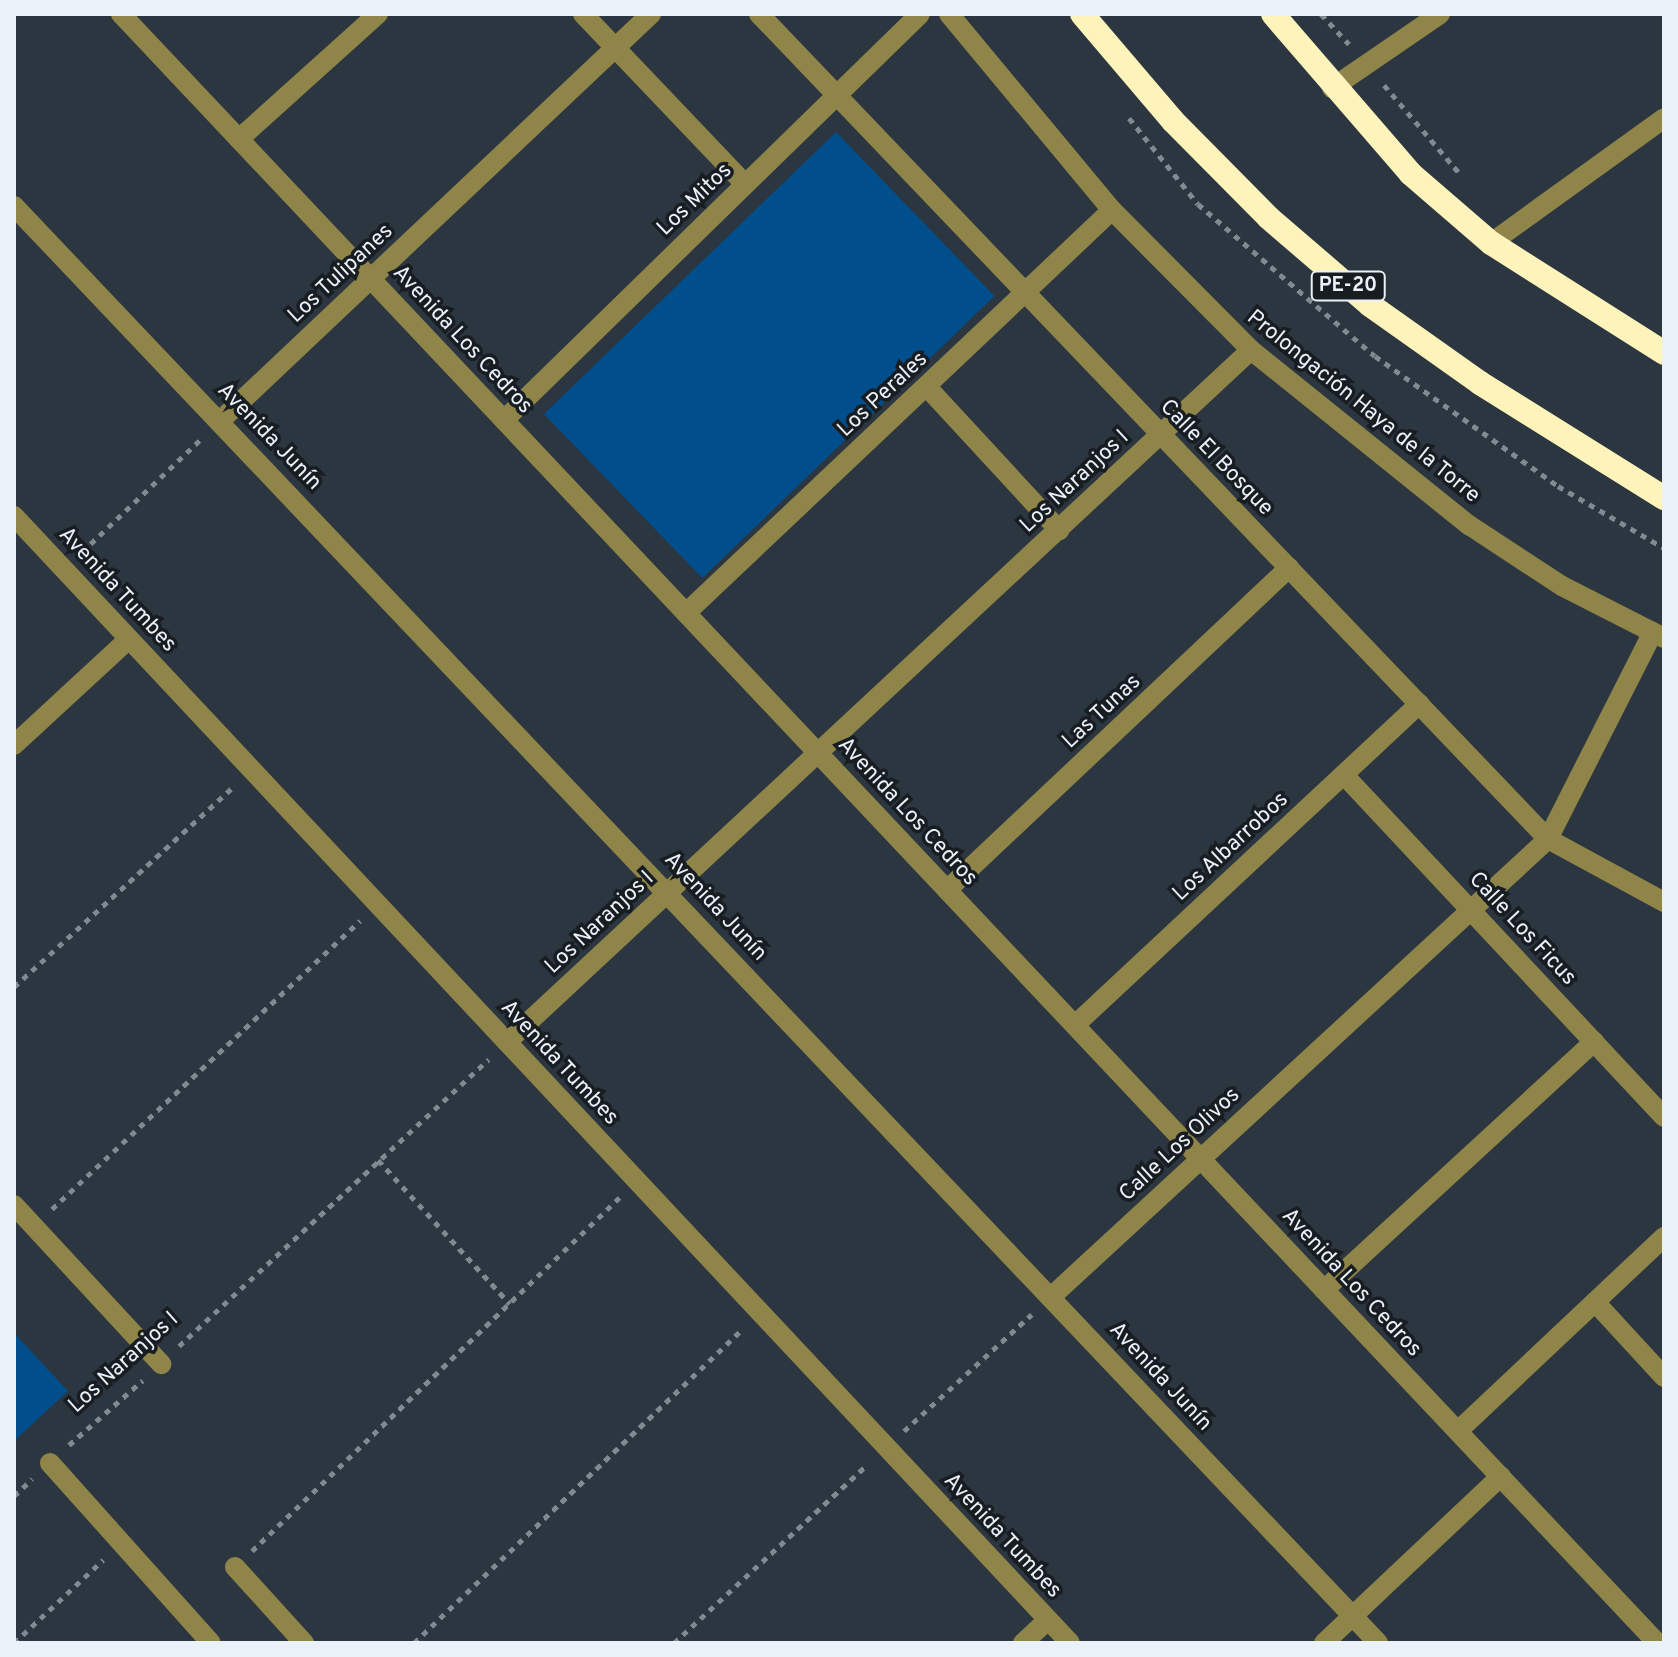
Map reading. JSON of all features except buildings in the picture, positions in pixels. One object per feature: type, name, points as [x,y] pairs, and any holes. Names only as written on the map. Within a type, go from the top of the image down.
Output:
[{"type":"highway","name":"PE-20","points":[[1082,14],[1173,121],[1269,218],[1370,305],[1480,383],[1664,498]]},
{"type":"highway","points":[[1273,14],[1332,88],[1411,174],[1491,243],[1664,353]]},
{"type":"street","name":"Avenida Los Cedros","points":[[121,14],[1657,1643]]},
{"type":"street","points":[[239,139],[378,14]]},
{"type":"street","points":[[583,14],[745,184]]},
{"type":"street","name":"Los Tulipanes","points":[[220,421],[651,14]]},
{"type":"street","name":"Calle El Bosque","points":[[759,14],[1548,839],[1664,902]]},
{"type":"street","name":"Los Mitos","points":[[504,420],[920,14]]},
{"type":"street","name":"Prolongación Haya de la Torre","points":[[949,14],[1112,210],[1251,350],[1469,525],[1562,586],[1658,635]]},
{"type":"street","points":[[1332,88],[1440,14]]},
{"type":"street","points":[[1491,243],[1664,118]]},
{"type":"street","name":"Avenida Junín","points":[[14,206],[1378,1643]]},
{"type":"street","name":"Los Perales","points":[[686,613],[1112,210]]},
{"type":"street","name":"Los Naranjos I","points":[[507,1042],[1251,350]]},
{"type":"street","points":[[927,387],[1059,530]]},
{"type":"street","name":"Avenida Tumbes","points":[[14,516],[1070,1643]]},
{"type":"street","name":"Las Tunas","points":[[947,890],[1289,568]]},
{"type":"street","name":"Calle Los Olivos","points":[[1051,1297],[1548,839],[1658,635]]},
{"type":"street","points":[[14,745],[129,639]]},
{"type":"street","name":"Los Albarrobos","points":[[1075,1025],[1419,704]]},
{"type":"street","name":"Calle Los Ficus","points":[[1344,775],[1664,1117]]},
{"type":"street","points":[[1324,1290],[1594,1042]]},
{"type":"street","points":[[14,1205],[161,1364]]},
{"type":"street","points":[[1458,1431],[1664,1237]]},
{"type":"street","points":[[1595,1302],[1664,1377]]},
{"type":"street","points":[[50,1463],[211,1643]]},
{"type":"street","points":[[1324,1643],[1501,1476]]},
{"type":"street","points":[[235,1567],[295,1640]]},
{"type":"street","points":[[1023,1643],[1048,1620]]},
{"type":"path","points":[[1321,14],[1349,44]]},
{"type":"path","points":[[1384,84],[1468,183]]},
{"type":"path","points":[[64,569],[220,421]]},
{"type":"path","points":[[14,987],[251,769]]},
{"type":"path","points":[[34,1227],[378,904]]},
{"type":"path","name":"Los Naranjos I","points":[[14,1496],[161,1364],[507,1042]]},
{"type":"path","points":[[378,1160],[510,1304]]},
{"type":"path","points":[[235,1567],[637,1181]]},
{"type":"path","points":[[674,1643],[1051,1297]]},
{"type":"path","points":[[414,1643],[760,1313]]},
{"type":"path","points":[[14,1643],[122,1543]]},
{"type":"shaded area","points":[[836,132],[994,296],[702,578],[544,414]]},
{"type":"shaded area","points":[[14,1333],[68,1391],[14,1441]]}]
